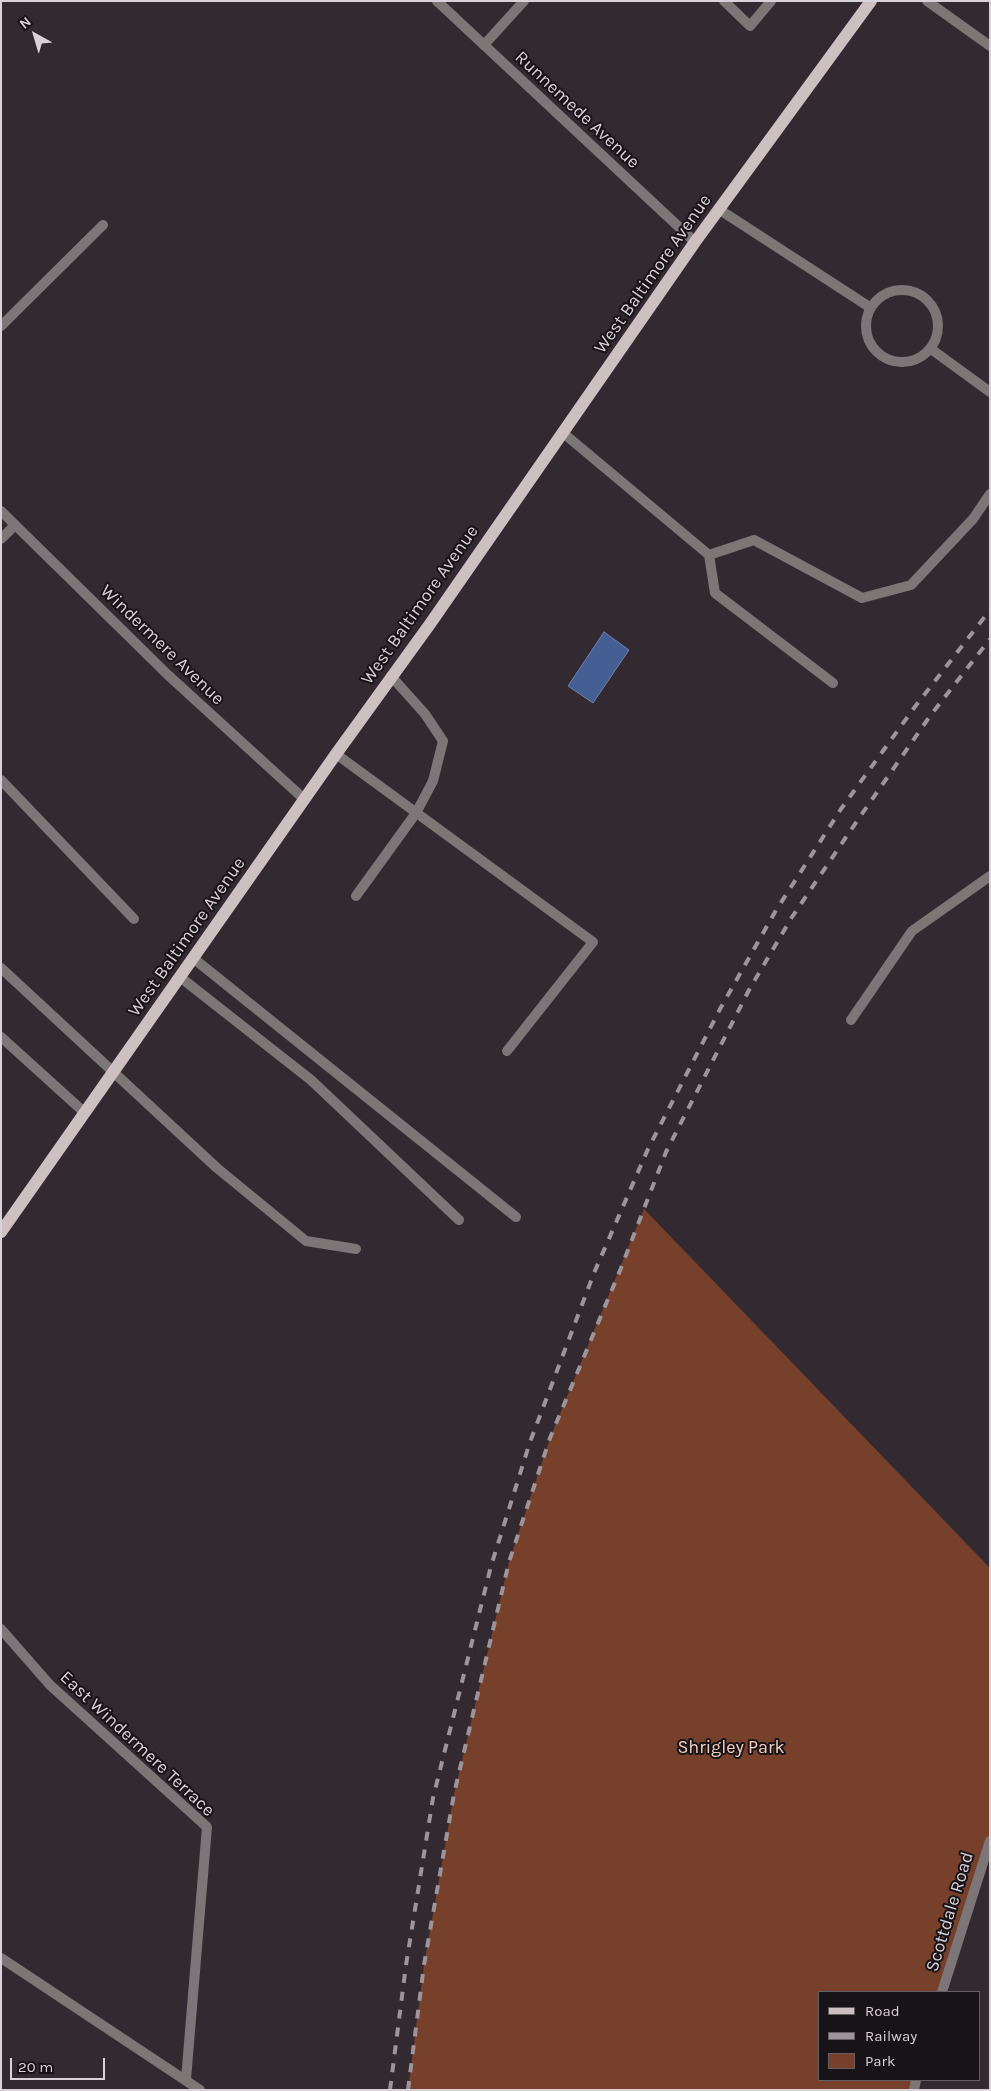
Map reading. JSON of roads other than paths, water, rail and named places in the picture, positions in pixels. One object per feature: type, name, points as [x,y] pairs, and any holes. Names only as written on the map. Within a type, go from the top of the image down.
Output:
[{"type":"main road","name":"West Baltimore Avenue","points":[[1,1232],[304,799],[430,624],[696,242],[870,1]]},
{"type":"street","name":"Runnemede Avenue","points":[[437,1],[696,242]]},
{"type":"street","points":[[484,45],[524,1]]},
{"type":"street","points":[[724,1],[750,26],[771,1]]},
{"type":"street","points":[[927,1],[990,46]]},
{"type":"street","points":[[720,210],[871,308]]},
{"type":"street","points":[[1,326],[102,225]]},
{"type":"street","points":[[908,290],[920,294],[929,301],[936,312],[939,325],[938,338],[922,357],[910,362],[898,363],[885,359],[875,351],[868,340],[866,327],[871,308],[884,294],[908,290]]},
{"type":"street","points":[[931,348],[990,392]]},
{"type":"street","points":[[562,432],[709,555],[715,592],[833,683]]},
{"type":"street","points":[[709,555],[754,540],[862,598],[911,585],[973,518],[990,494]]},
{"type":"street","name":"Windermere Avenue","points":[[1,511],[168,675],[304,799]]},
{"type":"street","points":[[1,539],[15,524]]},
{"type":"street","points":[[356,896],[416,813],[433,781],[443,741],[425,714],[391,676]]},
{"type":"street","points":[[336,754],[593,942],[508,1051]]},
{"type":"street","points":[[1,780],[134,919]]},
{"type":"street","points":[[851,1020],[912,931],[990,876]]},
{"type":"street","points":[[193,958],[516,1217]]},
{"type":"street","points":[[1,968],[217,1168],[306,1241],[356,1249]]},
{"type":"street","points":[[180,977],[311,1080],[458,1220]]},
{"type":"street","points":[[1,1037],[85,1113]]},
{"type":"street","name":"East Windermere Terrace","points":[[1,1629],[50,1685],[207,1827],[186,2079]]},
{"type":"street","name":"Scottdale Road","points":[[942,1991],[990,1841]]},
{"type":"street","points":[[1,1958],[200,2090]]},
{"type":"water","points":[[604,632],[629,650],[593,703],[568,686]]},
{"type":"railway","points":[[390,2090],[406,1965],[433,1798],[491,1566],[530,1442],[594,1273],[648,1149],[720,1009],[775,912],[841,809],[914,708],[990,610]]},
{"type":"railway","points":[[408,2090],[424,1965],[454,1794],[509,1562],[550,1438],[621,1268],[666,1152],[749,990],[792,917],[857,821],[930,716],[990,639]]},
{"type":"park label","name":"Shrigley Park","points":[[731,1748]]}]
